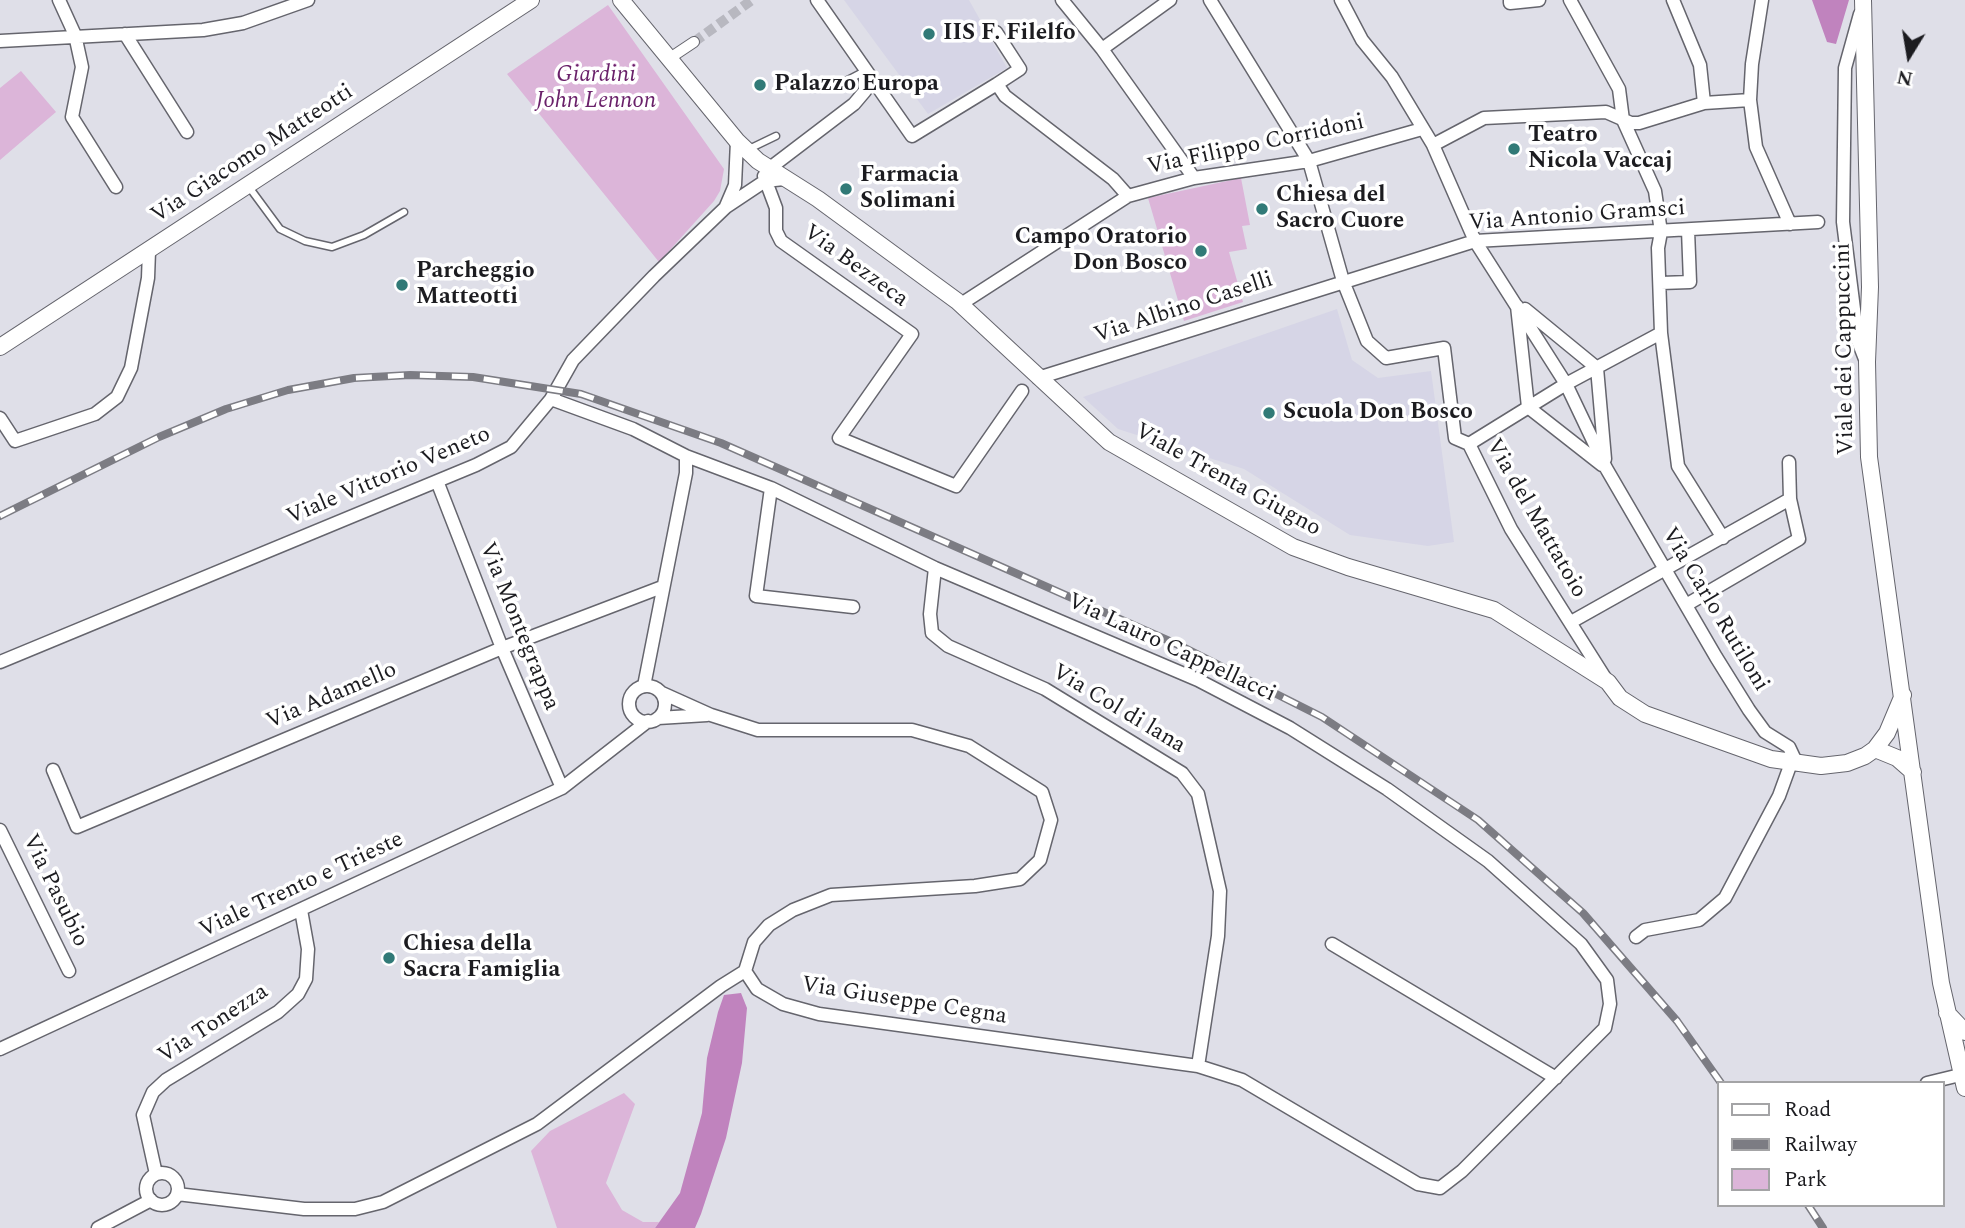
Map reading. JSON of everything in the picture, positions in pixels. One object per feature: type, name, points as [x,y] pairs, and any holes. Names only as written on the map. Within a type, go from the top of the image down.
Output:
[{"type":"street","points":[[59,0],[75,35],[82,76],[72,117],[116,187]]},
{"type":"street","points":[[0,41],[203,30],[243,23],[308,0]]},
{"type":"street","name":"Via Giacomo Matteotti","points":[[0,347],[531,0]]},
{"type":"street","points":[[817,0],[912,136],[1020,69],[996,32]]},
{"type":"street","points":[[1062,0],[1102,49],[1194,178]]},
{"type":"street","points":[[1102,49],[1170,0]]},
{"type":"street","points":[[1210,0],[1309,161],[1343,281]]},
{"type":"street","points":[[1341,0],[1362,40],[1392,77],[1433,145],[1475,241],[1517,302],[1597,368],[1606,468]]},
{"type":"street","points":[[1510,0],[1510,3],[1539,0]]},
{"type":"street","points":[[1570,0],[1619,89],[1623,120],[1655,191],[1661,232],[1658,248],[1661,333],[1678,466],[1723,538]]},
{"type":"street","points":[[1673,0],[1700,65],[1704,103]]},
{"type":"street","points":[[1762,0],[1752,64],[1751,100],[1756,147],[1790,224]]},
{"type":"street","name":"Viale Trenta Giugno","points":[[624,2],[755,160],[818,199],[961,304],[1109,442],[1293,547],[1348,567],[1494,610],[1608,682],[1620,698],[1645,714],[1794,764],[1847,763],[1875,749]]},
{"type":"street","points":[[1863,3],[1845,68],[1843,222],[1858,341],[1867,362]]},
{"type":"street","name":"Viale dei Cappuccini","points":[[1863,3],[1870,287],[1867,362],[1869,457],[1947,1013],[1963,1081]]},
{"type":"street","points":[[125,34],[187,132]]},
{"type":"street","points":[[670,58],[694,42]]},
{"type":"street","name":"Viale Vittorio Veneto","points":[[0,662],[437,481],[511,447],[551,399],[573,360],[726,207],[755,160],[854,104],[865,91],[865,71]]},
{"type":"street","points":[[997,84],[1005,96],[1113,179],[1128,196]]},
{"type":"street","points":[[1433,145],[1483,118],[1606,112],[1615,113],[1623,120],[1639,122],[1704,103],[1751,100]]},
{"type":"street","name":"Via Filippo Corridoni","points":[[961,304],[1128,196],[1194,178],[1309,161],[1422,129]]},
{"type":"street","points":[[726,207],[735,186],[755,160]]},
{"type":"street","name":"Via Bezzeca","points":[[755,160],[776,208],[776,230],[781,241],[912,334],[839,438],[956,486],[1022,391]]},
{"type":"street","name":"Via Antonio Gramsci","points":[[1343,281],[1475,241],[1843,222]]},
{"type":"street","points":[[1661,283],[1690,282],[1688,230]]},
{"type":"street","points":[[0,418],[15,441],[95,414],[117,397],[131,368],[148,278],[149,251]]},
{"type":"street","name":"Via del Mattatoio","points":[[1343,281],[1367,341],[1386,358],[1444,348],[1455,438],[1469,444],[1511,529],[1608,682]]},
{"type":"street","name":"Via Albino Caselli","points":[[1038,378],[1343,281]]},
{"type":"street","points":[[1517,302],[1528,407],[1606,468]]},
{"type":"street","name":"Via Carlo Rutiloni","points":[[1517,302],[1566,384],[1606,468],[1665,570],[1749,710],[1765,732],[1788,747],[1794,764]]},
{"type":"street","points":[[1469,444],[1566,384],[1661,333]]},
{"type":"street","name":"Via Lauro Cappellacci","points":[[551,399],[633,429],[685,456],[771,488],[935,568],[1198,680],[1290,728],[1387,789],[1488,861],[1581,944],[1608,980],[1610,1004],[1605,1028],[1462,1171],[1440,1188],[1418,1184],[1242,1080],[1198,1066]]},
{"type":"street","points":[[685,456],[686,473],[644,686],[631,696],[632,713],[653,720],[711,715]]},
{"type":"street","points":[[1686,605],[1799,539],[1790,499],[1788,462]]},
{"type":"street","name":"Via Montegrappa","points":[[437,481],[502,649],[562,788]]},
{"type":"street","points":[[771,488],[756,596],[853,607]]},
{"type":"street","points":[[1571,622],[1790,499]]},
{"type":"street","name":"Via Col di lana","points":[[935,568],[930,614],[932,633],[948,646],[1057,696],[1182,773],[1198,794],[1220,891],[1218,936],[1198,1066]]},
{"type":"street","name":"Via Adamello","points":[[53,770],[77,827],[502,649],[662,587]]},
{"type":"street","points":[[98,1228],[132,1213],[151,1200],[166,1204],[177,1194],[304,1209],[355,1209],[383,1202],[537,1124],[721,986],[745,971],[754,942],[769,925],[793,910],[831,895],[975,886],[1020,879],[1040,860],[1051,820],[1042,792],[969,746],[912,730],[758,730],[711,715],[662,694],[654,687],[644,686]]},
{"type":"street","points":[[653,720],[665,704],[662,694]]},
{"type":"street","points":[[1903,695],[1894,719],[1875,749],[1897,758],[1913,772]]},
{"type":"street","name":"Viale Trento e Trieste","points":[[614,747],[632,713]]},
{"type":"street","name":"Viale Trento e Trieste","points":[[0,1049],[562,788],[653,720]]},
{"type":"street","points":[[1636,937],[1645,930],[1699,920],[1725,898],[1794,764]]},
{"type":"street","name":"Via Pasubio","points":[[0,830],[69,971]]},
{"type":"street","name":"Via Tonezza","points":[[156,1174],[143,1115],[153,1091],[166,1080],[278,1012],[298,994],[306,979],[308,950],[301,910]]},
{"type":"street","points":[[1332,944],[1556,1078]]},
{"type":"street","name":"Via Giuseppe Cegna","points":[[745,971],[757,989],[782,1004],[819,1014],[1198,1066]]},
{"type":"street","points":[[1947,1013],[1965,1032]]},
{"type":"street","points":[[1944,1082],[1963,1081]]},
{"type":"street","points":[[151,1200],[146,1186],[156,1174],[166,1173],[175,1179],[177,1194]]},
{"type":"street","points":[[119,1228],[132,1213]]},
{"type":"lane","points":[[842,83],[865,71]]},
{"type":"lane","points":[[755,160],[776,136]]},
{"type":"lane","points":[[247,185],[279,229],[305,241],[332,247],[364,235],[404,212]]},
{"type":"shaded area","name":"IIS F. Filelfo","points":[[844,0],[969,0],[1007,68],[928,114]]},
{"type":"shaded area","points":[[1812,0],[1849,0],[1836,44],[1827,42]]},
{"type":"shaded area","name":"Scuola Don Bosco","points":[[1337,309],[1352,360],[1378,378],[1431,371],[1454,542],[1428,546],[1350,535],[1244,469],[1118,429],[1083,397]]},
{"type":"shaded area","points":[[741,993],[747,1008],[742,1063],[726,1138],[701,1214],[695,1228],[655,1228],[680,1193],[702,1113],[707,1058],[724,995]]},
{"type":"green space","name":"Giardini John Lennon","points":[[608,5],[724,169],[720,191],[714,201],[659,262],[507,74]]},
{"type":"green space","points":[[21,71],[56,112],[0,160],[0,88]]},
{"type":"green space","name":"Campo Oratorio Don Bosco","points":[[1241,178],[1250,225],[1242,226],[1247,249],[1229,252],[1243,302],[1184,321],[1148,198]]},
{"type":"green space","points":[[624,1093],[635,1104],[606,1183],[622,1210],[643,1222],[659,1222],[655,1228],[557,1228],[531,1151],[550,1131]]},
{"type":"tunnel","points":[[694,42],[752,0]]},
{"type":"railway","points":[[0,516],[159,437],[226,409],[288,390],[354,378],[410,375],[473,377],[581,394],[721,443],[1183,647],[1322,717],[1478,820],[1583,913],[1677,1021],[1720,1081]]},
{"type":"railway","points":[[1809,1207],[1823,1228]]},
{"type":"place","name":"IIS F. Filelfo","points":[[929,34]]},
{"type":"place","name":"Palazzo Europa","points":[[760,85]]},
{"type":"place","name":"Teatro Nicola Vaccaj","points":[[1514,149]]},
{"type":"place","name":"Farmacia Solimani","points":[[846,189]]},
{"type":"place","name":"Chiesa del Sacro Cuore","points":[[1262,209]]},
{"type":"place","name":"Campo Oratorio Don Bosco","points":[[1201,251]]},
{"type":"place","name":"Parcheggio Matteotti","points":[[402,285]]},
{"type":"place","name":"Scuola Don Bosco","points":[[1269,413]]},
{"type":"place","name":"Chiesa della Sacra Famiglia","points":[[389,958]]}]
